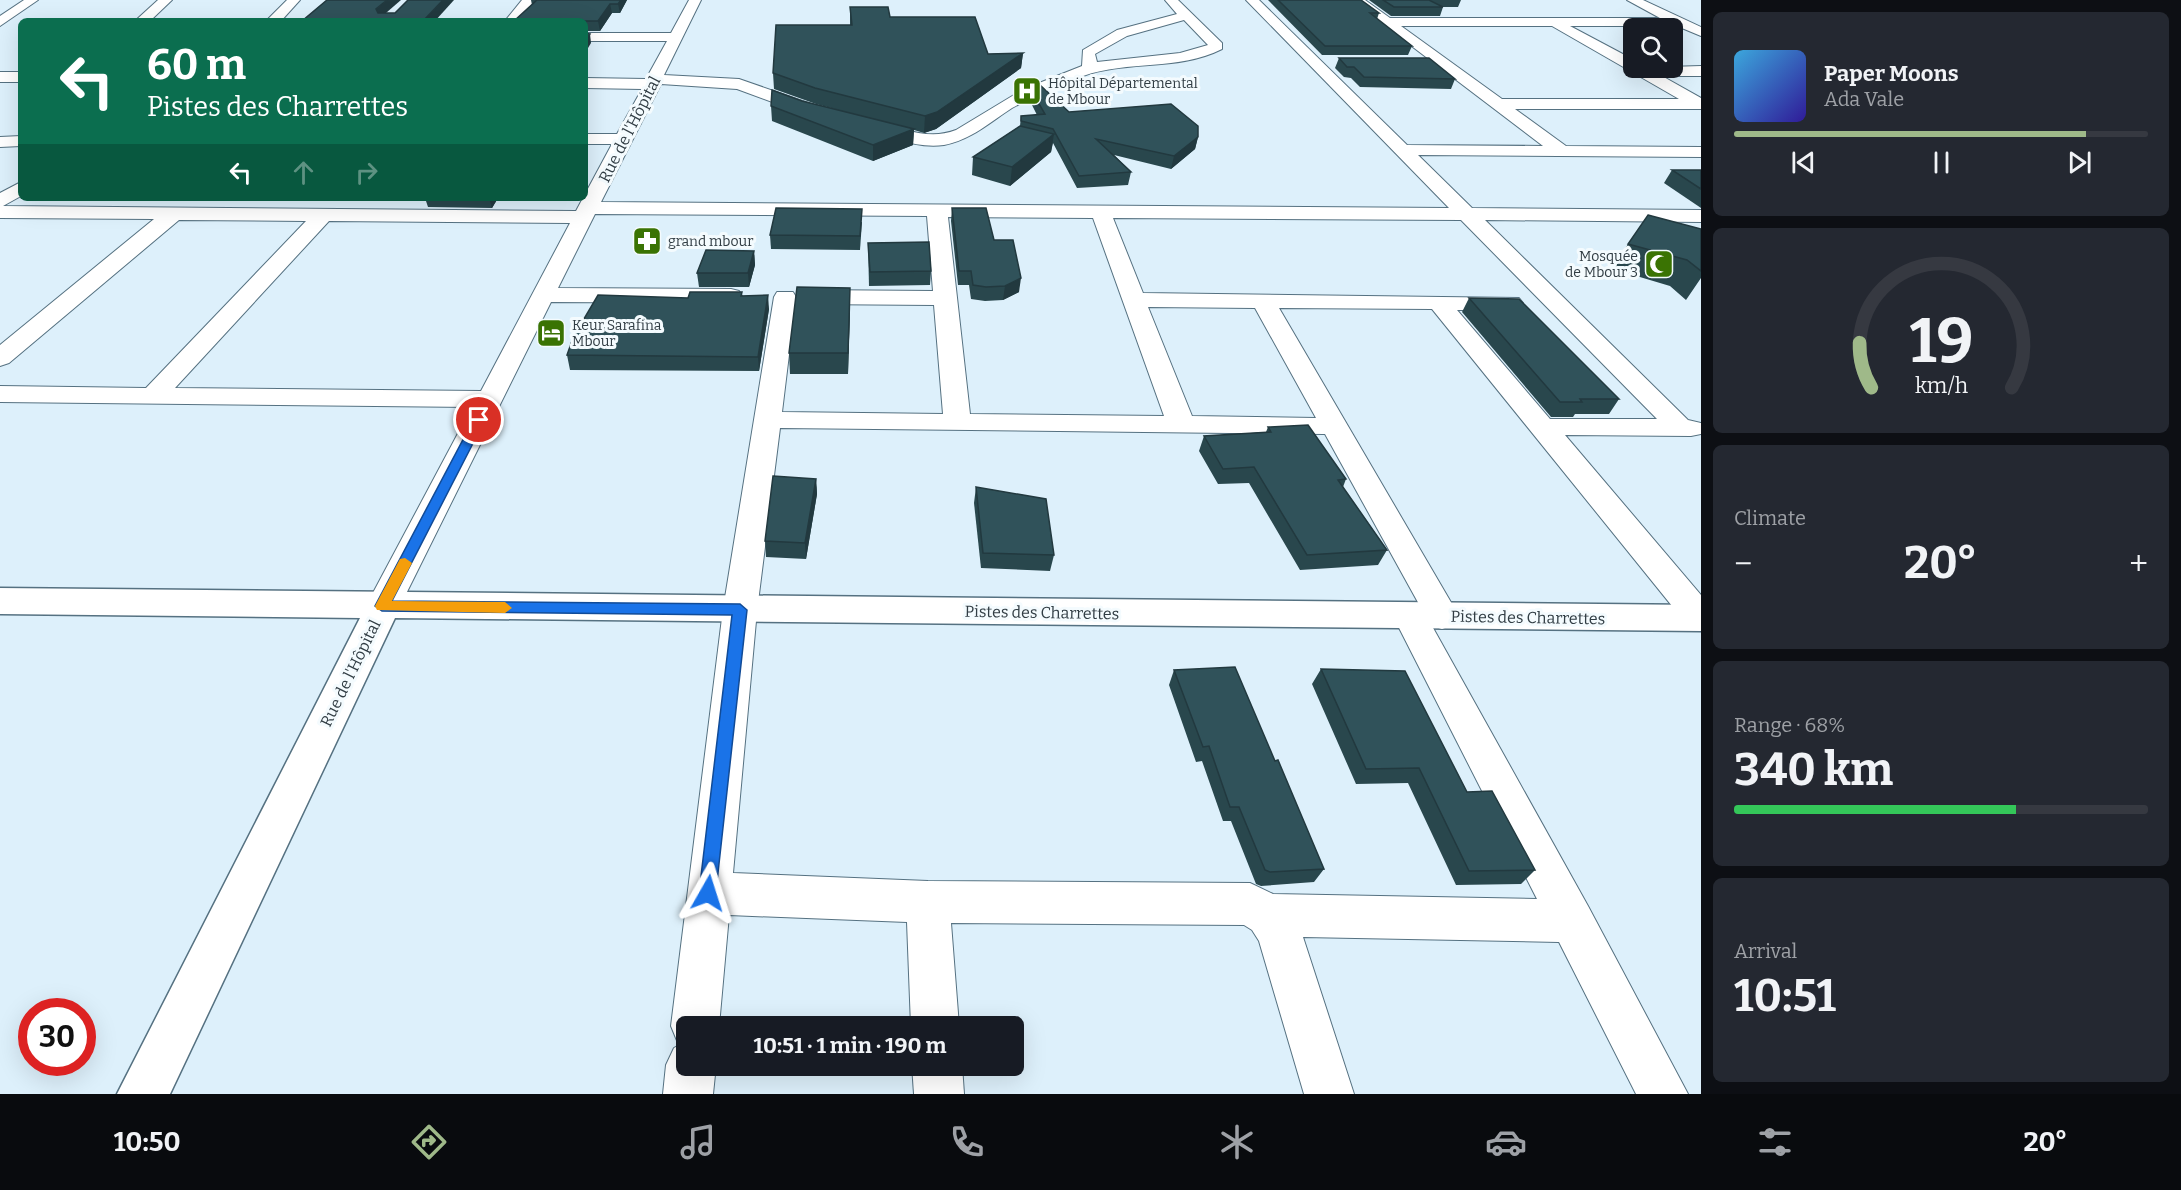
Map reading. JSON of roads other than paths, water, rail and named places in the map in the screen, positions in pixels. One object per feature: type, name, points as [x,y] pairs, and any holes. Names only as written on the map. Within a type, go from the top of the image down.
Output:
[{"type":"main road","name":"Pistes des Charrettes","points":[[0,601],[1701,618]]},
{"type":"main road","name":"Rue de l'Hôpital","points":[[143,1094],[382,606]]},
{"type":"street","points":[[0,22],[32,0]]},
{"type":"street","points":[[145,18],[166,0]]},
{"type":"street","points":[[276,18],[294,0]]},
{"type":"street","points":[[514,18],[529,0]]},
{"type":"street","name":"Rue de l'Hôpital","points":[[382,606],[695,0]]},
{"type":"street","points":[[861,123],[924,140],[945,139],[979,125],[1004,106],[1032,91],[1090,68],[1211,51],[1217,46],[1216,41],[1171,0]]},
{"type":"street","points":[[1252,0],[1557,304],[1691,428]]},
{"type":"street","points":[[1357,0],[1438,62],[1562,151]]},
{"type":"street","points":[[1632,0],[1671,18]]},
{"type":"street","points":[[1090,68],[1088,52],[1098,43],[1121,34],[1165,24],[1186,15]]},
{"type":"street","points":[[1385,22],[1623,22]]},
{"type":"street","points":[[1555,23],[1623,60]]},
{"type":"street","points":[[1683,23],[1701,32]]},
{"type":"street","points":[[1165,24],[1199,26]]},
{"type":"street","points":[[588,37],[676,37]]},
{"type":"street","points":[[1314,61],[1337,62]]},
{"type":"street","points":[[1416,62],[1438,62]]},
{"type":"street","points":[[1683,70],[1701,71]]},
{"type":"street","points":[[0,77],[18,78]]},
{"type":"street","points":[[1655,78],[1700,104]]},
{"type":"street","points":[[588,83],[654,81],[740,84],[830,115]]},
{"type":"street","points":[[1496,104],[1700,104]]},
{"type":"street","points":[[588,139],[624,139]]},
{"type":"street","points":[[0,142],[18,141]]},
{"type":"street","points":[[1402,150],[1701,152]]},
{"type":"street","points":[[1675,152],[1701,169]]},
{"type":"street","points":[[0,201],[18,190]]},
{"type":"street","points":[[937,211],[957,422]]},
{"type":"street","points":[[0,212],[323,215],[937,211],[1701,216]]},
{"type":"street","points":[[1101,212],[1181,424]]},
{"type":"street","points":[[0,358],[173,214]]},
{"type":"street","points":[[154,395],[323,215]]},
{"type":"street","points":[[1676,216],[1701,235]]},
{"type":"street","points":[[543,295],[945,298]]},
{"type":"street","points":[[695,1016],[740,610],[767,420],[766,296]]},
{"type":"street","points":[[1134,300],[1557,304]]},
{"type":"street","points":[[1263,301],[1334,426],[1572,921],[1663,1094]]},
{"type":"street","points":[[1439,303],[1701,618]]},
{"type":"street","points":[[0,394],[490,399]]},
{"type":"street","points":[[767,420],[1334,426]]},
{"type":"street","points":[[1542,427],[1691,428]]},
{"type":"street","points":[[708,893],[928,902],[1250,904],[1268,915],[1279,932],[1329,1094]]},
{"type":"street","points":[[928,902],[934,1016]]},
{"type":"street","points":[[1268,915],[1572,921]]},
{"type":"street","points":[[688,1094],[690,1076]]},
{"type":"street","points":[[938,1076],[939,1094]]},
{"type":"place","name":"Hôpital Départemental de Mbour","points":[[1027,91]]},
{"type":"place","name":"grand mbour","points":[[647,241]]},
{"type":"place","name":"Mosquée de Mbour 3","points":[[1659,264]]},
{"type":"place","name":"Keur Sarafina Mbour","points":[[551,333]]}]
